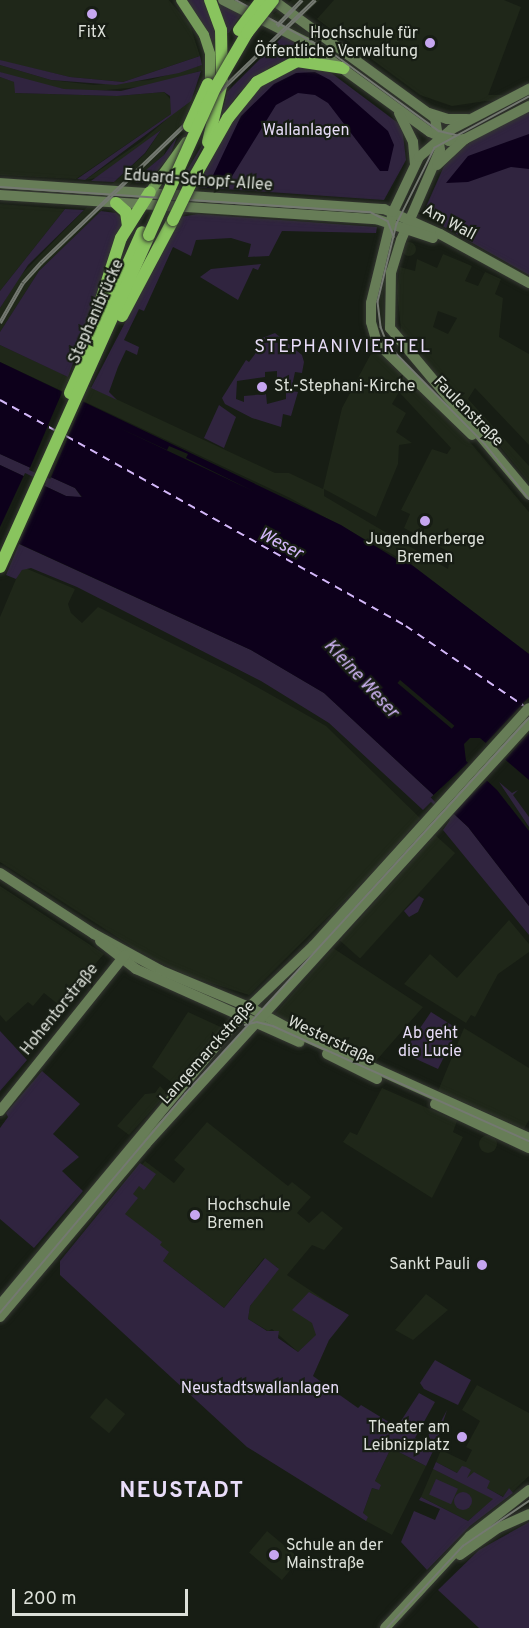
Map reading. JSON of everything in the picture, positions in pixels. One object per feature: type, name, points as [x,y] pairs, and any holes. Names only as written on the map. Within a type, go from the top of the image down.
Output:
[{"type":"highway","name":"Stephanibrücke","points":[[0,547],[146,234],[202,98],[231,44],[262,0]]},
{"type":"highway","name":"Stephanibrücke","points":[[0,566],[81,377],[85,358],[223,74],[247,33],[273,0]]},
{"type":"highway","points":[[191,183],[214,124],[222,82],[220,30],[215,1]]},
{"type":"highway","points":[[81,377],[94,371],[191,183],[228,118],[257,82],[297,61],[343,68]]},
{"type":"highway","points":[[85,358],[107,277],[128,226],[150,192]]},
{"type":"highway","points":[[116,203],[126,212],[128,226]]},
{"type":"main road","points":[[150,192],[198,124],[212,83],[204,35],[181,0]]},
{"type":"main road","points":[[273,0],[429,112],[447,119],[473,118]]},
{"type":"main road","points":[[215,1],[288,32],[441,137],[465,139]]},
{"type":"main road","points":[[429,112],[441,137],[435,167],[409,223],[391,272],[389,301],[381,298],[374,286],[392,217],[415,164],[441,137],[529,88]]},
{"type":"main road","points":[[435,167],[465,139],[529,106]]},
{"type":"main road","points":[[395,107],[410,132],[415,164]]},
{"type":"main road","name":"Eduard-Schopf-Allee","points":[[0,183],[150,192],[392,217]]},
{"type":"main road","name":"Eduard-Schopf-Allee","points":[[0,195],[392,217]]},
{"type":"main road","name":"Am Wall","points":[[392,217],[409,223],[529,283]]},
{"type":"main road","name":"Faulenstraße","points":[[374,286],[370,313],[377,343],[469,431],[529,503]]},
{"type":"main road","name":"Faulenstraße","points":[[389,301],[390,328],[529,494]]},
{"type":"main road","points":[[441,812],[496,752],[529,708]]},
{"type":"main road","points":[[496,752],[529,723]]},
{"type":"main road","name":"Langemarckstraße","points":[[0,1305],[249,1007],[313,946],[441,812]]},
{"type":"main road","name":"Langemarckstraße","points":[[0,1317],[441,812]]},
{"type":"main road","points":[[0,873],[124,956]]},
{"type":"main road","name":"Westerstraße","points":[[124,956],[249,1007],[259,1019],[529,1148]]},
{"type":"main road","name":"Westerstraße","points":[[124,956],[241,1017],[259,1019],[529,1138]]},
{"type":"main road","name":"Hohentorstraße","points":[[0,1111],[124,956]]},
{"type":"main road","name":"Hohentorstraße","points":[[0,1104],[17,1088]]},
{"type":"main road","points":[[385,1628],[470,1536],[529,1490]]},
{"type":"main road","points":[[392,1628],[471,1546],[529,1514]]},
{"type":"shaded area","points":[[0,0],[169,0],[190,25],[200,56],[123,82],[70,77],[5,62],[0,60]]},
{"type":"shaded area","points":[[230,0],[245,0],[274,14],[292,0],[320,0],[295,24],[431,120],[424,125],[324,49]]},
{"type":"shaded area","points":[[334,0],[504,0],[521,7],[486,101],[452,106],[420,95],[317,19]]},
{"type":"shaded area","points":[[0,65],[51,80],[94,85],[150,80],[202,65],[203,70],[151,86],[95,91],[63,89],[15,78],[0,72]]},
{"type":"shaded area","points":[[227,66],[227,89],[166,148],[164,155],[120,193],[371,210],[370,217],[113,200],[39,271],[0,332],[0,308],[19,277],[95,199],[0,193],[0,186],[102,193],[145,154],[161,130],[101,177],[85,180],[142,141]]},
{"type":"shaded area","points":[[0,77],[15,82],[15,93],[117,96],[164,92],[172,101],[171,114],[76,179],[0,175]]},
{"type":"shaded area","points":[[454,95],[529,95],[529,101],[454,101]]},
{"type":"shaded area","points":[[0,204],[65,209],[0,291]]},
{"type":"shaded area","points":[[389,239],[396,241],[383,293],[384,324],[380,333],[377,295]]},
{"type":"shaded area","points":[[409,242],[414,244],[416,249],[414,254],[409,256],[404,254],[402,249],[404,244]]},
{"type":"shaded area","points":[[443,254],[472,266],[465,281],[478,286],[485,272],[501,279],[495,294],[503,298],[499,337],[529,354],[529,445],[475,388],[468,399],[529,466],[529,482],[492,436],[402,339],[397,291],[400,267],[415,271],[417,259],[437,268]],"holes":[[[438,311],[457,318],[448,334],[433,327]]]},
{"type":"shaded area","points":[[0,345],[275,473],[289,473],[323,489],[342,408],[374,348],[453,422],[529,512],[529,654],[408,563],[290,498],[0,362]],"holes":[[[399,392],[451,448],[447,454],[432,449],[401,510],[410,514],[404,528],[451,553],[448,569],[324,496],[324,489],[376,517],[398,464],[399,445],[412,443],[396,432],[406,413],[392,404]]]},
{"type":"shaded area","points":[[25,568],[75,589],[68,604],[71,613],[82,623],[98,607],[234,674],[326,726],[420,818],[380,865],[249,995],[185,975],[139,951],[0,862],[0,617],[19,572]]},
{"type":"shaded area","points":[[435,835],[455,853],[360,959],[340,941]]},
{"type":"shaded area","points":[[0,886],[104,954],[59,1005],[44,993],[33,1006],[28,1002],[6,1022],[0,1015]]},
{"type":"shaded area","points":[[509,920],[529,944],[529,952],[498,974],[475,1017],[471,1015],[466,1023],[404,984],[430,954],[457,978]]},
{"type":"shaded area","points":[[333,948],[423,1007],[375,1062],[274,1015]]},
{"type":"shaded area","points":[[188,1012],[225,1029],[175,1085],[152,1067]]},
{"type":"shaded area","points":[[464,1028],[529,1068],[529,1120],[524,1129],[438,1091]]},
{"type":"shaded area","points":[[160,1086],[167,1093],[129,1135],[117,1126],[145,1094],[155,1093]]},
{"type":"shaded area","points":[[382,1088],[457,1121],[453,1132],[463,1137],[432,1198],[343,1142],[350,1132],[357,1135]]},
{"type":"shaded area","name":"Hochschule Bremen","points":[[207,1122],[288,1186],[292,1182],[311,1197],[297,1213],[309,1223],[322,1211],[343,1228],[324,1250],[312,1245],[287,1275],[343,1312],[298,1352],[272,1329],[268,1331],[248,1319],[250,1306],[278,1268],[264,1258],[224,1308],[163,1261],[160,1245],[110,1203],[145,1161],[174,1183],[185,1169],[174,1160]]},
{"type":"shaded area","points":[[488,1135],[494,1138],[497,1144],[494,1150],[488,1153],[482,1150],[479,1144],[482,1138]]},
{"type":"shaded area","points":[[426,1294],[448,1310],[413,1340],[395,1330]]},
{"type":"shaded area","points":[[477,1385],[529,1413],[529,1476],[506,1498],[436,1462],[441,1450],[466,1462],[472,1450],[466,1447],[480,1421],[462,1410]]},
{"type":"shaded area","points":[[106,1398],[125,1414],[109,1433],[90,1417]]},
{"type":"shaded area","points":[[391,1448],[426,1466],[392,1535],[366,1521],[363,1513],[372,1488],[379,1490],[375,1481]]},
{"type":"shaded area","points":[[433,1469],[494,1499],[468,1521],[421,1497]]},
{"type":"shaded area","name":"Schule an der Mainstraße","points":[[267,1531],[300,1559],[282,1580],[249,1552]]},
{"type":"green space","points":[[187,0],[205,0],[217,39],[211,41]]},
{"type":"green space","points":[[213,0],[242,13],[229,33],[224,33]]},
{"type":"green space","points":[[284,35],[324,59],[300,56],[270,67],[238,94],[221,119],[227,92]]},
{"type":"green space","points":[[200,56],[202,65],[179,73],[116,85],[51,80],[0,65],[0,60],[70,77],[123,82]]},
{"type":"green space","name":"Wallanlagen","points":[[298,65],[323,68],[402,126],[406,160],[384,200],[195,187],[221,136],[260,85]]},
{"type":"green space","points":[[201,71],[191,101],[85,180],[77,179],[171,114],[170,96],[164,92],[117,96],[15,93],[14,82],[0,77],[0,72],[64,89],[121,91]]},
{"type":"green space","points":[[213,103],[210,129],[185,185],[181,180],[204,142]]},
{"type":"green space","points":[[529,109],[529,275],[437,223],[425,209],[444,166],[471,139]]},
{"type":"green space","points":[[161,130],[145,153],[114,182],[91,181]]},
{"type":"green space","points":[[177,137],[170,156],[156,172],[145,183],[136,183],[134,180],[164,155]]},
{"type":"green space","points":[[65,209],[84,210],[28,265],[0,308],[0,291]]},
{"type":"green space","points":[[101,211],[116,213],[124,221],[68,377],[0,345],[0,332],[39,271]]},
{"type":"green space","points":[[198,214],[377,227],[376,233],[282,231],[269,256],[248,257],[251,244],[231,238],[196,240],[191,256],[173,247],[144,311],[139,309],[124,340],[139,347],[137,355],[126,350],[118,367],[109,392],[117,400],[91,388],[180,217]]},
{"type":"green space","points":[[261,264],[258,270],[253,268],[238,300],[200,277],[211,269]]},
{"type":"green space","points":[[275,333],[302,355],[304,362],[302,373],[295,372],[291,391],[298,392],[291,416],[283,414],[281,427],[252,418],[225,404],[222,398],[246,360],[249,362],[261,346],[258,343],[262,338]],"holes":[[[277,371],[277,382],[286,382],[286,399],[267,404],[266,394],[244,396],[244,402],[236,399],[237,381],[265,377],[265,372]]]},
{"type":"green space","points":[[219,405],[236,417],[224,448],[204,438]]},
{"type":"green space","points":[[0,454],[75,488],[82,498],[66,496],[0,465]]},
{"type":"green space","points":[[19,544],[251,650],[324,693],[468,827],[529,906],[529,935],[443,830],[450,820],[431,802],[423,810],[329,723],[261,681],[77,587],[31,568],[22,570],[16,579],[6,575]]},
{"type":"green space","points":[[499,782],[512,793],[518,790],[513,795],[529,817],[529,827]]},
{"type":"green space","points":[[419,896],[424,899],[418,912],[409,917],[404,911]]},
{"type":"green space","name":"Ab geht die Lucie","points":[[431,1012],[458,1029],[438,1069],[403,1053]]},
{"type":"green space","points":[[0,1031],[27,1060],[0,1091]]},
{"type":"green space","points":[[42,1071],[80,1104],[53,1134],[79,1157],[62,1171],[83,1191],[34,1248],[0,1219],[0,1128],[8,1117],[6,1113]]},
{"type":"green space","name":"Neustadtswallanlagen","points":[[140,1163],[156,1174],[144,1190],[139,1186],[133,1194],[138,1198],[125,1214],[162,1242],[160,1245],[169,1252],[163,1261],[224,1308],[265,1258],[279,1269],[250,1306],[248,1319],[267,1331],[279,1331],[278,1338],[298,1352],[316,1335],[312,1323],[292,1310],[309,1292],[349,1315],[329,1340],[313,1376],[358,1408],[361,1405],[397,1427],[419,1393],[435,1402],[415,1438],[434,1449],[426,1466],[391,1448],[375,1481],[381,1485],[379,1490],[372,1488],[363,1513],[368,1517],[366,1521],[247,1447],[60,1275],[60,1261]]},
{"type":"green space","points":[[435,1360],[471,1380],[458,1405],[424,1389],[420,1383]]},
{"type":"green space","points":[[447,1410],[443,1422],[447,1424],[445,1428],[441,1426],[443,1430],[432,1442],[428,1435],[432,1429],[436,1431]]},
{"type":"green space","points":[[436,1462],[457,1473],[462,1466],[466,1467],[471,1470],[467,1478],[474,1472],[490,1481],[487,1488],[503,1497],[509,1488],[513,1493],[470,1526],[427,1570],[401,1542],[414,1511],[435,1520],[440,1509],[419,1500],[421,1497],[468,1521],[493,1499],[433,1469]]},
{"type":"green space","points":[[436,1479],[458,1489],[451,1504],[429,1495]]},
{"type":"green space","points":[[463,1492],[469,1495],[472,1501],[469,1507],[463,1510],[457,1507],[454,1501],[457,1495]]},
{"type":"green space","points":[[529,1522],[529,1628],[479,1628],[438,1590],[479,1550]]},
{"type":"water","points":[[315,72],[330,80],[388,131],[394,145],[388,171],[380,171],[328,103],[315,95],[298,93],[276,105],[226,186],[207,188],[241,116],[274,84],[296,73]]},
{"type":"water","points":[[529,134],[529,169],[511,167],[468,182],[446,183],[468,156]]},
{"type":"water","points":[[0,362],[341,525],[401,562],[408,562],[529,654],[529,780],[480,738],[470,738],[464,744],[466,761],[497,790],[529,831],[529,906],[468,827],[324,693],[251,650],[0,535],[0,465],[66,496],[82,497],[75,488],[0,454]]},
{"type":"pier","points":[[63,390],[84,399],[50,479],[29,470]]},
{"type":"pier","points":[[113,425],[167,450],[169,446],[188,454],[186,458],[255,492]]},
{"type":"pier","points":[[25,473],[46,483],[18,546],[0,538],[0,527]]},
{"type":"pier","points":[[400,680],[454,726],[452,729],[397,683]]},
{"type":"pier","points":[[529,697],[529,733],[503,762],[484,745]]},
{"type":"pier","points":[[471,760],[489,779],[449,817],[431,798]]},
{"type":"ferry route","points":[[0,400],[56,431]]},
{"type":"ferry route","points":[[66,436],[406,626],[524,706]]},
{"type":"tram line","points":[[236,0],[331,52],[439,131],[457,135]]},
{"type":"tram line","points":[[529,97],[435,148],[397,224],[378,302],[381,327],[388,345],[485,444],[529,499]]},
{"type":"tram line","points":[[0,187],[370,212],[388,221],[394,237]]},
{"type":"tram line","points":[[0,1313],[185,1094],[529,718]]},
{"type":"tram line","points":[[245,1025],[257,1022],[273,1026],[529,1141]]},
{"type":"tram line","points":[[387,1628],[463,1546],[529,1501]]},
{"type":"railway","points":[[277,26],[302,0]]},
{"type":"railway","points":[[0,323],[23,283],[41,263],[315,0]]},
{"type":"place","name":"FitX","points":[[92,14]]},
{"type":"place","name":"Hochschule für Öffentliche Verwaltung","points":[[430,43]]},
{"type":"place","name":"St.-Stephani-Kirche","points":[[262,387]]},
{"type":"place","name":"Jugendherberge Bremen","points":[[425,521]]},
{"type":"place","name":"Hochschule Bremen","points":[[195,1215]]},
{"type":"place","name":"Sankt Pauli","points":[[482,1265]]},
{"type":"place","name":"Theater am Leibnizplatz","points":[[462,1437]]},
{"type":"place","name":"Schule an der Mainstraße","points":[[274,1555]]},
{"type":"district","name":"STEPHANIVIERTEL","points":[[343,348]]},
{"type":"district","name":"NEUSTADT","points":[[182,1492]]},
{"type":"water label","name":"Weser","points":[[280,545]]},
{"type":"water label","name":"Kleine Weser","points":[[360,680]]}]
